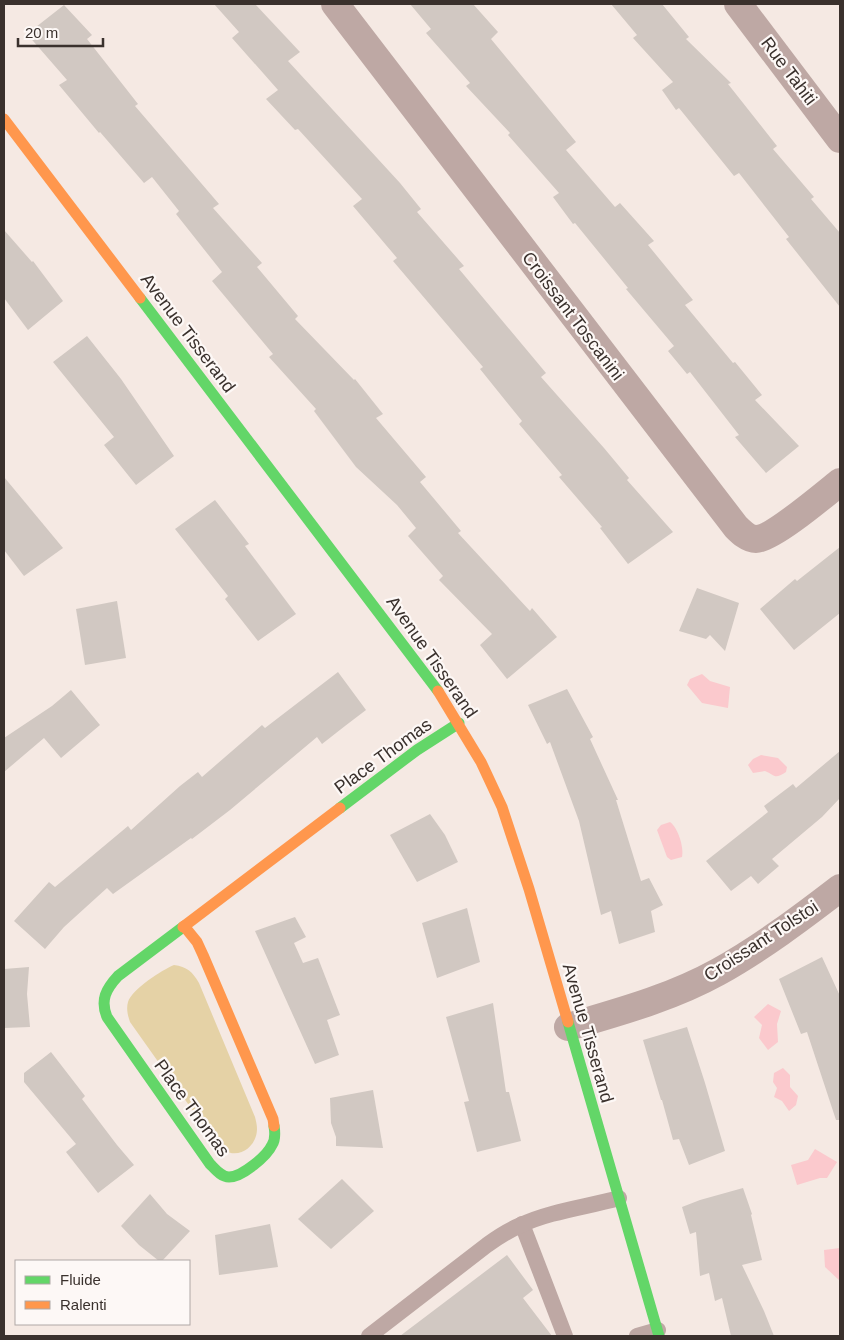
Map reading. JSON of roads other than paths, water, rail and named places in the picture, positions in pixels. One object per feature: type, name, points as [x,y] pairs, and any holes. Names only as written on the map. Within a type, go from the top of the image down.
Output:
[{"type":"street","name":"Croissant Toscanini","points":[[335,4],[736,527],[745,535],[755,539],[764,538],[840,482]]},
{"type":"street","name":"Rue Tahiti","points":[[738,4],[840,139]]},
{"type":"street","name":"Avenue Tisserand","points":[[4,120],[427,675],[459,724],[492,785],[505,816],[529,889],[568,1028],[659,1333]]},
{"type":"street","name":"Place Thomas","points":[[184,926],[197,942],[203,955],[273,1119],[276,1132],[273,1145],[265,1155],[238,1175],[229,1177],[220,1174],[210,1164],[111,1025],[104,1014],[102,1004],[104,994],[118,976],[184,926],[417,750],[459,724]]},
{"type":"street","name":"Croissant Tolstoi","points":[[568,1028],[666,996],[717,973],[789,927],[840,891]]},
{"type":"lane","points":[[369,1336],[487,1244],[522,1224],[545,1216],[619,1198]]},
{"type":"lane","points":[[522,1224],[565,1336]]},
{"type":"lane","points":[[637,1336],[659,1333]]}]
